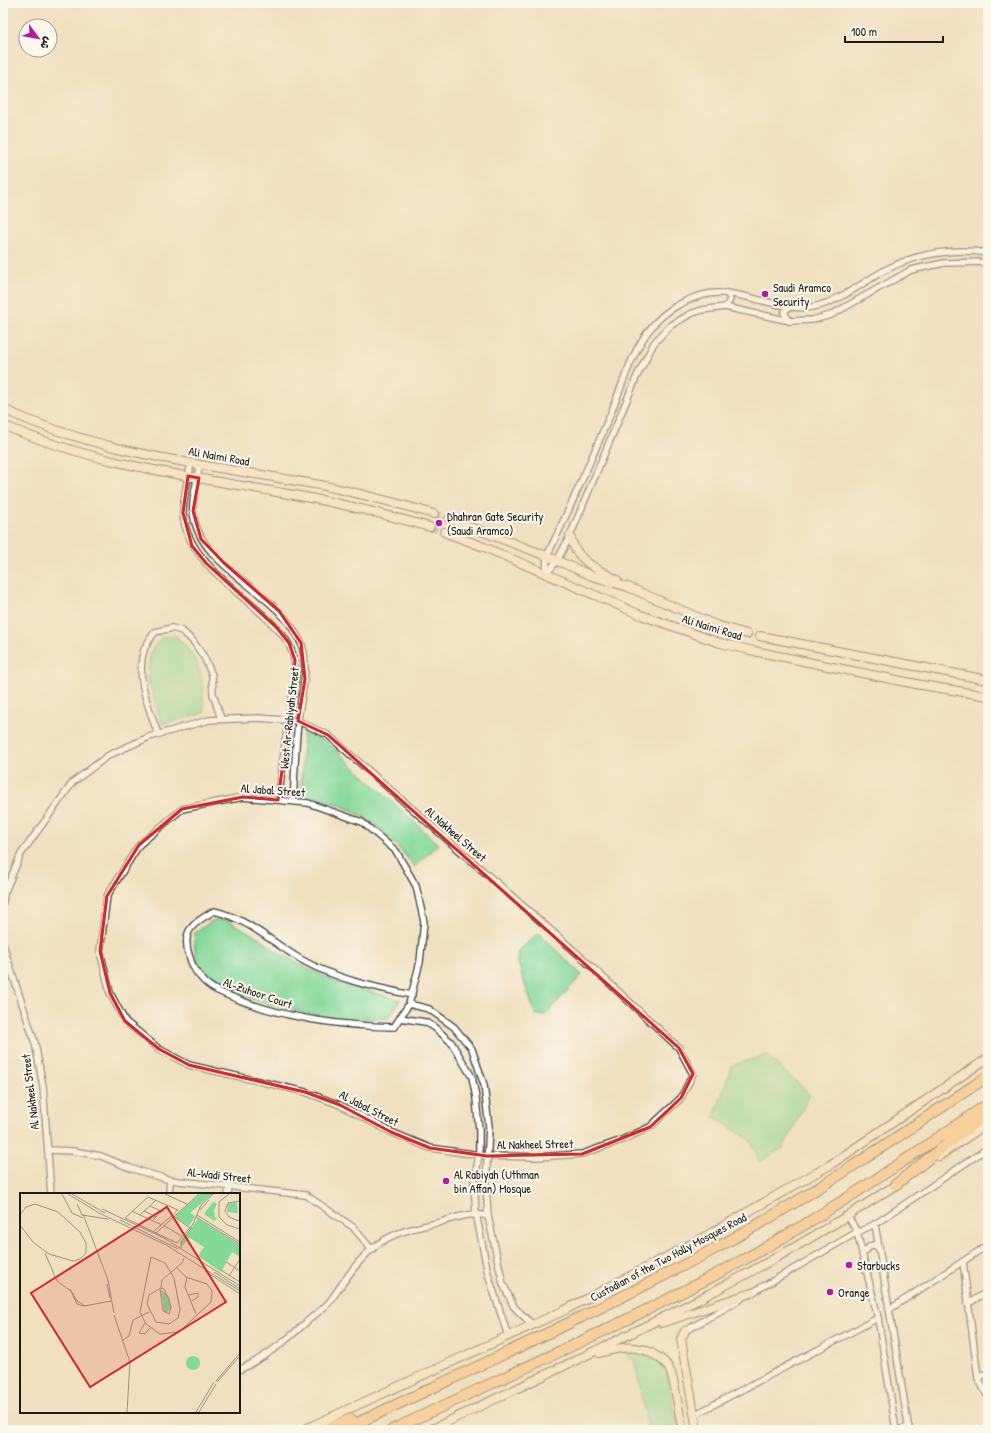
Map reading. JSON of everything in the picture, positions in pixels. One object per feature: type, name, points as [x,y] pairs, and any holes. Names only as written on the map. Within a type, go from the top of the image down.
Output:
[{"type":"highway","name":"Custodian of the Two Holly Mosques Road","points":[[342,1430],[625,1296],[717,1248],[842,1173],[988,1076]]},
{"type":"highway","points":[[392,1430],[627,1319],[743,1260],[862,1188],[988,1104]]},
{"type":"highway","points":[[895,1185],[988,1112]]},
{"type":"highway","points":[[324,1430],[442,1383]]},
{"type":"main road","name":"Ali Naimi Road","points":[[3,409],[77,438],[124,451],[334,488],[389,501],[434,514]]},
{"type":"main road","points":[[3,425],[44,442],[92,457],[198,478],[328,501],[430,527]]},
{"type":"main road","points":[[412,522],[416,522],[420,517],[420,512],[416,509]]},
{"type":"main road","name":"Ali Naimi Road","points":[[449,519],[548,556],[592,576],[628,587],[716,625],[747,634]]},
{"type":"main road","points":[[455,536],[451,532],[451,528],[454,524],[459,523]]},
{"type":"main road","name":"Ali Naimi Road","points":[[444,532],[641,615],[720,643],[916,684],[988,696]]},
{"type":"main road","points":[[570,536],[575,551],[586,562],[628,587]]},
{"type":"main road","points":[[760,636],[988,680]]},
{"type":"main road","points":[[303,1430],[566,1310],[697,1242],[830,1165],[988,1058]]},
{"type":"main road","points":[[430,1430],[693,1303],[776,1259],[848,1216],[988,1123]]},
{"type":"main road","points":[[631,1333],[751,1293]]},
{"type":"main road","points":[[685,1331],[682,1339],[697,1430]]},
{"type":"main road","points":[[579,1358],[618,1348],[636,1347],[665,1361],[671,1371],[683,1430]]},
{"type":"street","points":[[546,575],[548,556],[641,342],[658,320],[680,304],[702,295],[725,292],[789,306],[814,307],[840,298],[889,268],[922,257],[941,253],[988,253]]},
{"type":"street","points":[[546,575],[557,561],[570,536],[636,378],[654,343],[670,326],[690,314],[702,310],[725,307],[790,321],[812,320],[831,315],[911,270],[944,263],[988,262]]},
{"type":"street","points":[[725,292],[729,296],[730,300],[725,307]]},
{"type":"street","points":[[789,306],[784,313],[790,321]]},
{"type":"street","name":"West Ar-Rabiyah Street","points":[[195,464],[188,476],[183,513],[184,524],[192,546],[206,563],[277,628],[288,643],[295,660],[294,683],[278,800]]},
{"type":"street","name":"West Ar-Rabiyah Street","points":[[195,464],[198,478],[193,511],[201,539],[224,563],[279,611],[301,643],[306,662],[305,680],[298,721],[293,801]]},
{"type":"street","points":[[158,734],[146,697],[141,670],[144,650],[155,632],[172,628],[182,631],[194,641],[204,657],[212,675],[213,694],[221,720]]},
{"type":"street","name":"Al Nakheel Street","points":[[3,902],[4,894],[21,854],[73,782],[109,756],[148,737],[209,720],[258,718],[298,721],[328,735],[579,955],[679,1048],[693,1074],[681,1098],[650,1127],[622,1140],[582,1154],[538,1157],[487,1156]]},
{"type":"street","name":"Al Jabal Street","points":[[409,1004],[420,962],[424,922],[416,886],[396,851],[362,822],[308,803],[243,796],[182,809],[139,845],[107,896],[100,951],[110,993],[125,1021],[159,1050],[189,1065],[305,1092],[340,1105],[391,1132],[430,1148],[487,1156]]},
{"type":"street","name":"Al-Zuhoor Court","points":[[409,1004],[394,1027],[331,1024],[292,1016],[219,992],[202,979],[191,963],[185,942],[190,929],[214,911],[227,914],[258,930],[301,960],[338,977],[412,995]]},
{"type":"street","name":"Al Nakheel Street","points":[[3,945],[35,1042],[43,1086],[51,1193]]},
{"type":"street","points":[[409,1004],[429,1008],[454,1027],[472,1049],[484,1085],[489,1127],[486,1183],[488,1216],[502,1284],[514,1307],[533,1325]]},
{"type":"street","points":[[400,1018],[425,1022],[434,1027],[451,1042],[472,1077],[476,1098],[479,1155],[474,1183],[476,1213],[488,1274],[508,1336]]},
{"type":"street","points":[[685,1331],[874,1224],[988,1148]]},
{"type":"street","name":"Al-Wadi Street","points":[[48,1150],[73,1151],[101,1156],[130,1168],[170,1180],[306,1195],[353,1228],[372,1250]]},
{"type":"street","points":[[169,1193],[170,1180]]},
{"type":"street","points":[[228,1193],[229,1187]]},
{"type":"street","points":[[240,1370],[259,1361],[283,1344],[303,1326],[330,1301],[355,1265],[378,1244],[400,1232],[476,1213],[488,1216]]},
{"type":"street","points":[[848,1216],[858,1232],[862,1255],[878,1318],[897,1430],[909,1428],[890,1309],[874,1224]]},
{"type":"street","points":[[862,1255],[870,1246],[874,1245],[879,1248]]},
{"type":"street","points":[[890,1309],[988,1245]]},
{"type":"street","points":[[963,1262],[978,1378],[988,1397]]},
{"type":"street","points":[[968,1304],[988,1291]]},
{"type":"street","points":[[694,1415],[878,1318]]},
{"type":"street","points":[[978,1378],[988,1372]]},
{"type":"highlighted area","points":[[188,476],[199,478],[193,511],[201,539],[224,563],[279,611],[301,643],[305,679],[298,721],[328,735],[679,1048],[693,1074],[681,1098],[650,1127],[582,1154],[487,1156],[430,1148],[391,1132],[340,1105],[305,1092],[189,1065],[159,1049],[125,1021],[110,993],[100,951],[107,896],[139,845],[182,809],[243,797],[278,800],[294,683],[295,660],[289,643],[277,628],[206,563],[192,546],[183,513]]},
{"type":"green space","points":[[176,636],[192,654],[200,671],[204,713],[162,724],[148,680],[150,652],[162,637]]},
{"type":"green space","points":[[303,733],[327,742],[438,844],[415,867],[391,840],[366,819],[351,810],[336,804],[301,796]]},
{"type":"green space","points":[[213,920],[228,921],[261,939],[280,954],[336,982],[400,1000],[389,1018],[343,1019],[306,1013],[264,1003],[225,989],[211,981],[202,972],[196,953],[195,933]]},
{"type":"green space","points":[[538,933],[582,975],[544,1016],[535,1014],[518,963],[519,951]]},
{"type":"green space","points":[[767,1055],[810,1094],[783,1148],[760,1162],[750,1140],[714,1117],[732,1065]]},
{"type":"green space","points":[[639,1352],[654,1358],[666,1372],[679,1430],[648,1430],[634,1358],[629,1359],[627,1353]]},
{"type":"tunnel","points":[[434,514],[449,519]]},
{"type":"tunnel","points":[[430,527],[444,532]]},
{"type":"place","name":"Saudi Aramco Security","points":[[765,294]]},
{"type":"place","name":"Dhahran Gate Security (Saudi Aramco)","points":[[439,523]]},
{"type":"place","name":"Al Rabiyah (Uthman bin Affan) Mosque","points":[[446,1181]]},
{"type":"place","name":"Starbucks","points":[[849,1265]]},
{"type":"place","name":"Orange","points":[[830,1292]]}]
